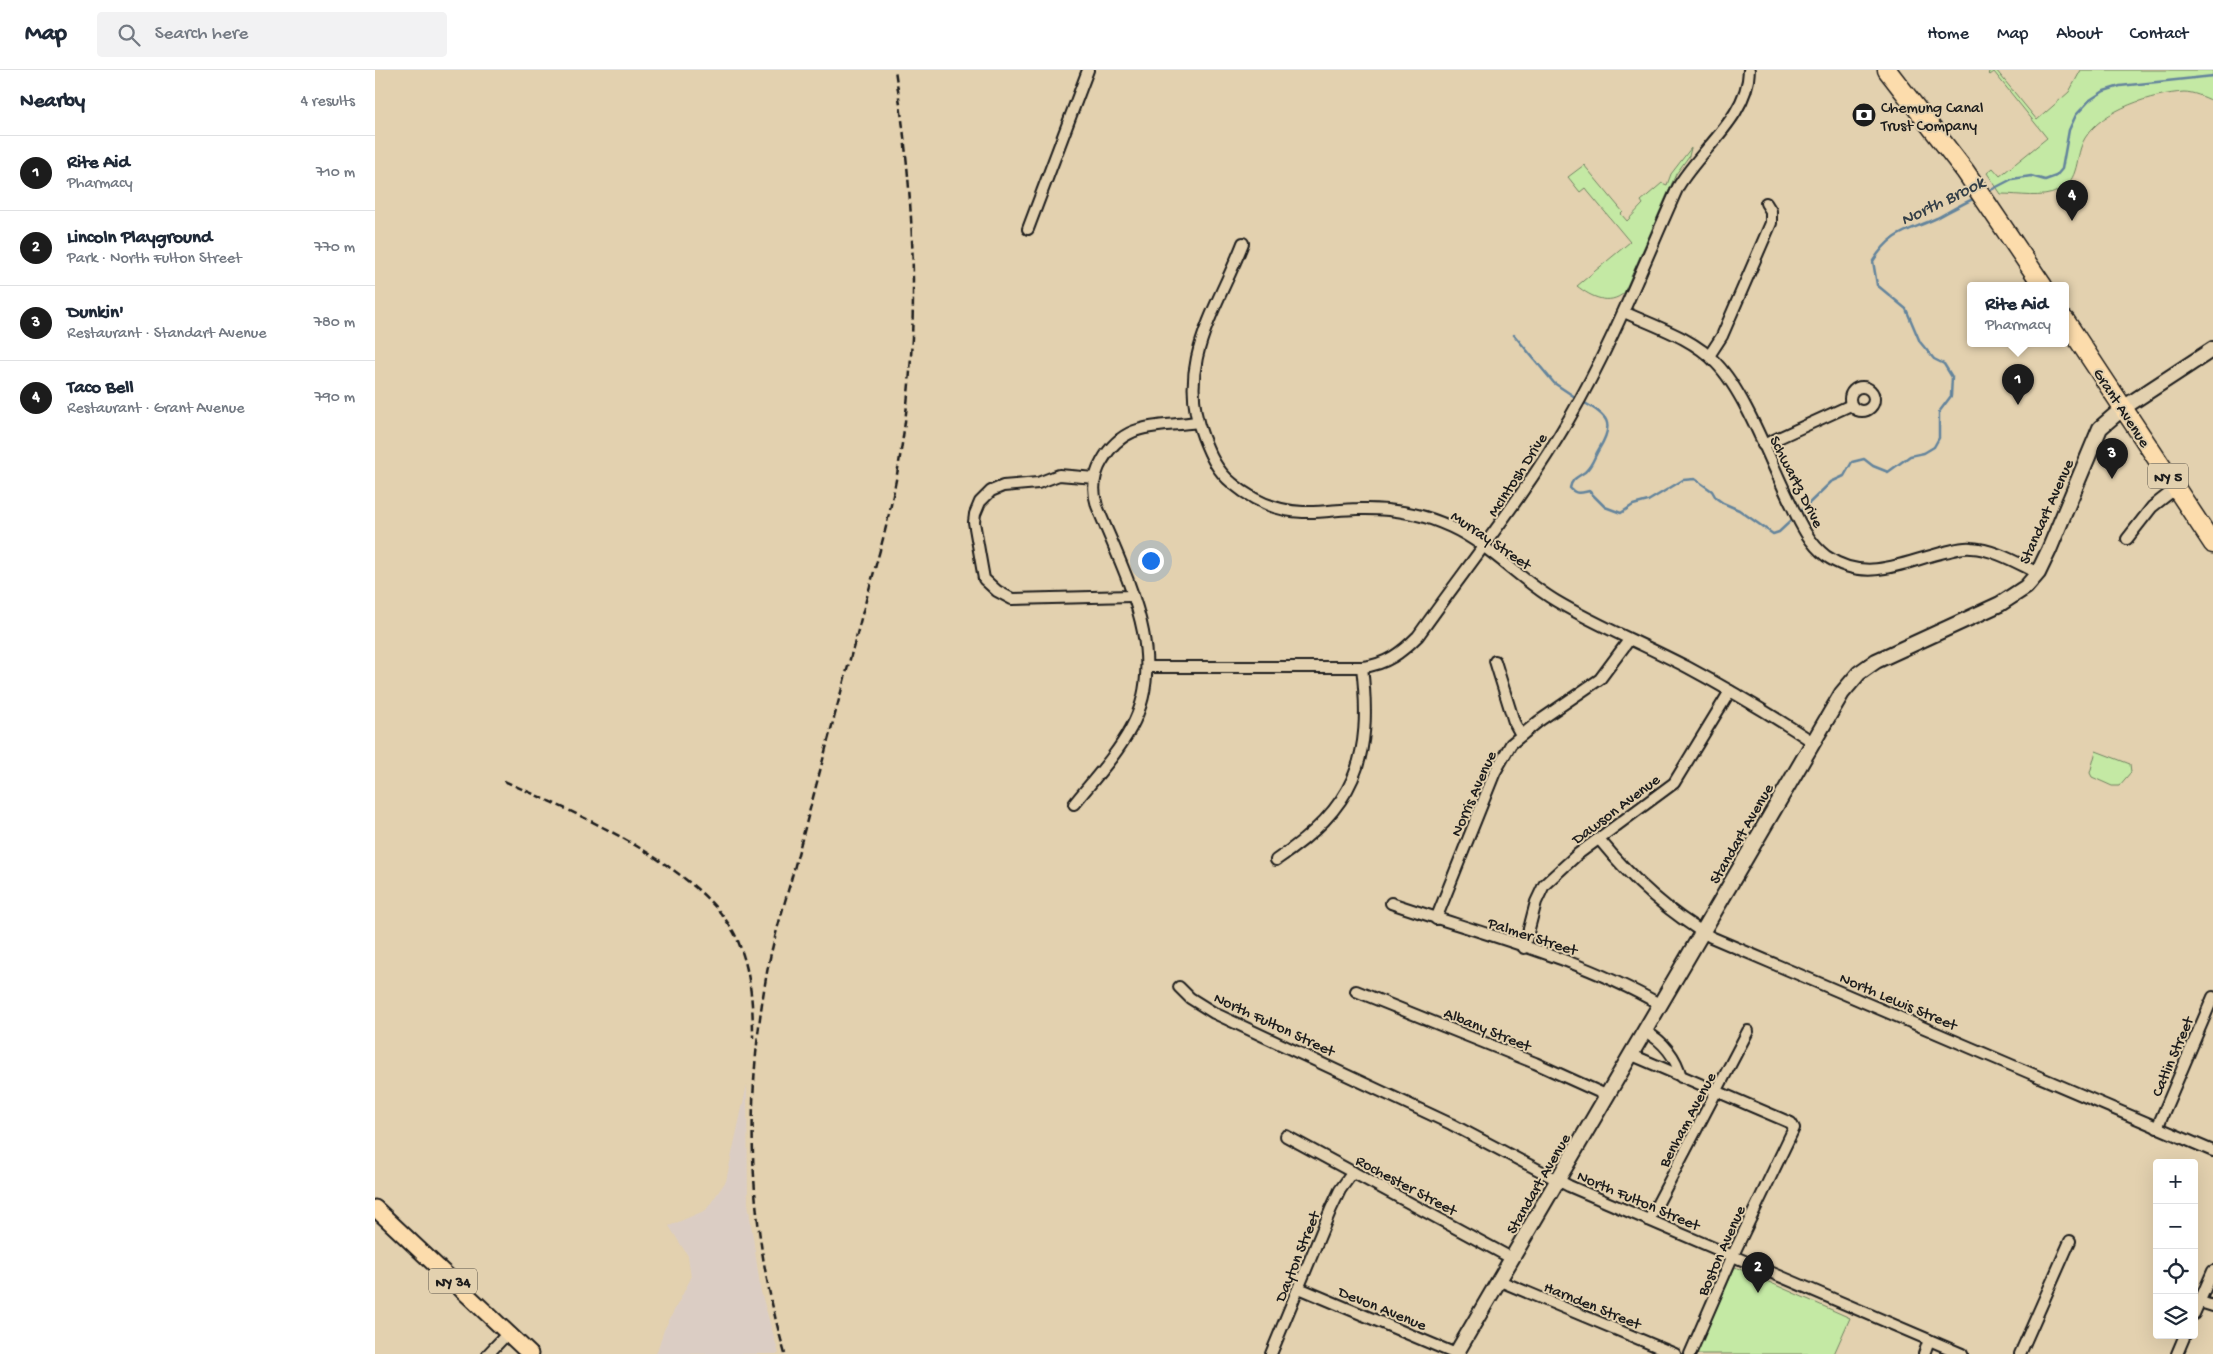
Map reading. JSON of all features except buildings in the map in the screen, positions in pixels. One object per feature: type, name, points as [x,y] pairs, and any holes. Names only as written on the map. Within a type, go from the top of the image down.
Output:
[{"type":"highway","points":[[1887,70],[1965,171],[2040,282]]},
{"type":"highway","name":"Grant Avenue","points":[[2069,326],[2213,544]]},
{"type":"main road","name":"NY 34","points":[[375,1208],[530,1354]]},
{"type":"street","points":[[1028,229],[1088,70]]},
{"type":"street","name":"McIntosh Drive","points":[[1147,667],[1362,667],[1385,662],[1404,650],[1418,636],[1483,548],[1543,463],[1570,418],[1624,312],[1678,187],[1688,168],[1727,126],[1739,107],[1749,78],[1749,70]]},
{"type":"street","points":[[1709,356],[1722,336],[1771,224],[1771,211],[1767,203]]},
{"type":"street","name":"Murray Street","points":[[1243,242],[1206,324],[1193,390],[1197,422],[1209,452],[1221,472],[1238,488],[1267,504],[1302,512],[1357,509],[1408,512],[1454,528],[1553,599],[1629,640],[1685,666],[1813,742]]},
{"type":"street","name":"Schwartz Drive","points":[[1624,312],[1692,344],[1709,356],[1723,370],[1733,385],[1804,529],[1821,551],[1838,563],[1855,570],[1883,570],[1969,547],[1998,554],[2038,572]]},
{"type":"street","name":"Standart Avenue","points":[[1456,1354],[1646,1032],[1842,692],[1864,669],[1894,652],[2000,604],[2026,587],[2038,572],[2100,428],[2109,417],[2213,349]]},
{"type":"street","points":[[1763,445],[1851,405]]},
{"type":"street","points":[[1074,804],[1112,759],[1132,726],[1144,689],[1147,667],[1144,636],[1132,596],[1094,496],[1095,478],[1107,452],[1115,443],[1133,430],[1197,422]]},
{"type":"street","points":[[1095,478],[1059,475],[1038,483],[1003,486],[991,491],[980,502],[974,518],[984,579],[997,592],[1014,600],[1132,596]]},
{"type":"street","points":[[2127,539],[2152,507],[2176,488]]},
{"type":"street","name":"Norris Avenue","points":[[1436,919],[1495,772],[1511,744],[1600,678],[1629,640]]},
{"type":"street","points":[[1495,661],[1514,722],[1521,735]]},
{"type":"street","points":[[1276,860],[1325,822],[1351,784],[1359,764],[1365,731],[1362,667]]},
{"type":"street","name":"Dawson Avenue","points":[[1524,948],[1536,902],[1544,885],[1563,866],[1674,783],[1730,691]]},
{"type":"street","name":"North Lewis Street","points":[[1599,839],[1654,897],[1679,918],[1702,932],[2213,1151]]},
{"type":"street","name":"Palmer Street","points":[[1391,903],[1614,979],[1661,1005]]},
{"type":"street","name":"North Fulton Street","points":[[1179,988],[1190,998],[1214,1013],[1451,1124],[1558,1180],[1962,1354]]},
{"type":"street","name":"Albany Street","points":[[1356,991],[1535,1063],[1608,1096]]},
{"type":"street","name":"Catlin Street","points":[[2157,1128],[2213,997]]},
{"type":"street","name":"Benham Avenue","points":[[1649,1220],[1748,1031]]},
{"type":"street","points":[[1646,1032],[1662,1042],[1675,1062],[1681,1077]]},
{"type":"street","points":[[1632,1055],[1717,1092]]},
{"type":"street","name":"Boston Avenue","points":[[1690,1354],[1733,1255],[1789,1140],[1793,1125],[1717,1092]]},
{"type":"street","name":"Rochester Street","points":[[1286,1136],[1513,1259]]},
{"type":"street","name":"Dayton Street","points":[[1271,1354],[1334,1203],[1353,1172]]},
{"type":"street","points":[[2021,1354],[2070,1241]]},
{"type":"street","points":[[2198,1306],[2213,1271]]},
{"type":"street","name":"Harnden Street","points":[[1500,1281],[1675,1354]]},
{"type":"street","name":"Devon Avenue","points":[[1299,1288],[1456,1354]]},
{"type":"street","points":[[2200,1302],[2213,1306]]},
{"type":"street","points":[[488,1354],[508,1333]]},
{"type":"street","points":[[2177,1354],[2183,1339]]},
{"type":"street","points":[[1923,1354],[1929,1340]]},
{"type":"shaded area","points":[[747,1085],[748,1203],[761,1292],[779,1354],[656,1354],[664,1330],[691,1278],[688,1256],[669,1226],[706,1210],[726,1181]]},
{"type":"green space","points":[[1996,70],[2037,120],[2069,92],[2081,70],[2213,70],[2213,101],[2184,92],[2158,96],[2129,105],[2116,111],[2093,128],[2082,145],[2074,174],[2070,181],[2058,191],[2045,195],[2030,196],[2001,194],[1987,173],[1993,168],[2000,176],[2047,138],[1994,72],[1990,75],[1988,73]]},
{"type":"green space","points":[[1691,148],[1689,156],[1676,174],[1624,293],[1612,299],[1606,299],[1588,294],[1577,286],[1630,242],[1585,188],[1580,192],[1568,177],[1584,165],[1623,212],[1621,214],[1627,221],[1643,204],[1641,201],[1662,183],[1667,185],[1671,174]]},
{"type":"green space","points":[[2096,751],[2130,764],[2131,772],[2119,786],[2112,786],[2092,777],[2090,773]]},
{"type":"green space","points":[[1735,1267],[1850,1318],[1834,1354],[1696,1354]]},
{"type":"waterway","name":"North Brook","points":[[1987,192],[2012,179],[2031,176],[2045,180],[2056,176],[2062,169],[2069,130],[2076,115],[2090,100],[2104,91],[2120,86],[2213,76]]},
{"type":"waterway","name":"North Brook","points":[[1799,513],[1831,482],[1844,476],[1852,462],[1864,459],[1873,466],[1888,472],[1910,456],[1924,453],[1934,447],[1939,438],[1939,412],[1951,396],[1952,377],[1944,364],[1934,359],[1920,342],[1906,309],[1877,285],[1873,261],[1894,237],[1937,218],[1975,198]]},
{"type":"waterway","name":"North Brook","points":[[1514,335],[1554,383],[1578,399]]},
{"type":"waterway","name":"North Brook","points":[[1583,402],[1603,416],[1608,426],[1604,440],[1590,467],[1572,482],[1570,488],[1574,492],[1589,491],[1605,507],[1621,513],[1633,505],[1648,501],[1683,480],[1695,479],[1712,491],[1716,498],[1723,503],[1739,510],[1773,534],[1779,532],[1795,517]]},
{"type":"railway","points":[[785,1354],[773,1308],[757,1216],[753,1124],[758,1031],[771,955],[882,544],[900,459],[907,403],[913,292],[908,181],[895,70]]},
{"type":"railway","points":[[504,781],[566,809],[635,845],[668,866],[698,890],[722,914],[738,941],[746,965],[750,989],[753,1038]]},
{"type":"place","name":"Chemung Canal Trust Company","points":[[1864,115]]},
{"type":"place","name":"Taco Bell","points":[[2072,221]]},
{"type":"place","name":"Rite Aid","points":[[2018,405]]},
{"type":"place","name":"Dunkin'","points":[[2112,479]]},
{"type":"place","name":"Lincoln Playground","points":[[1758,1293]]}]
